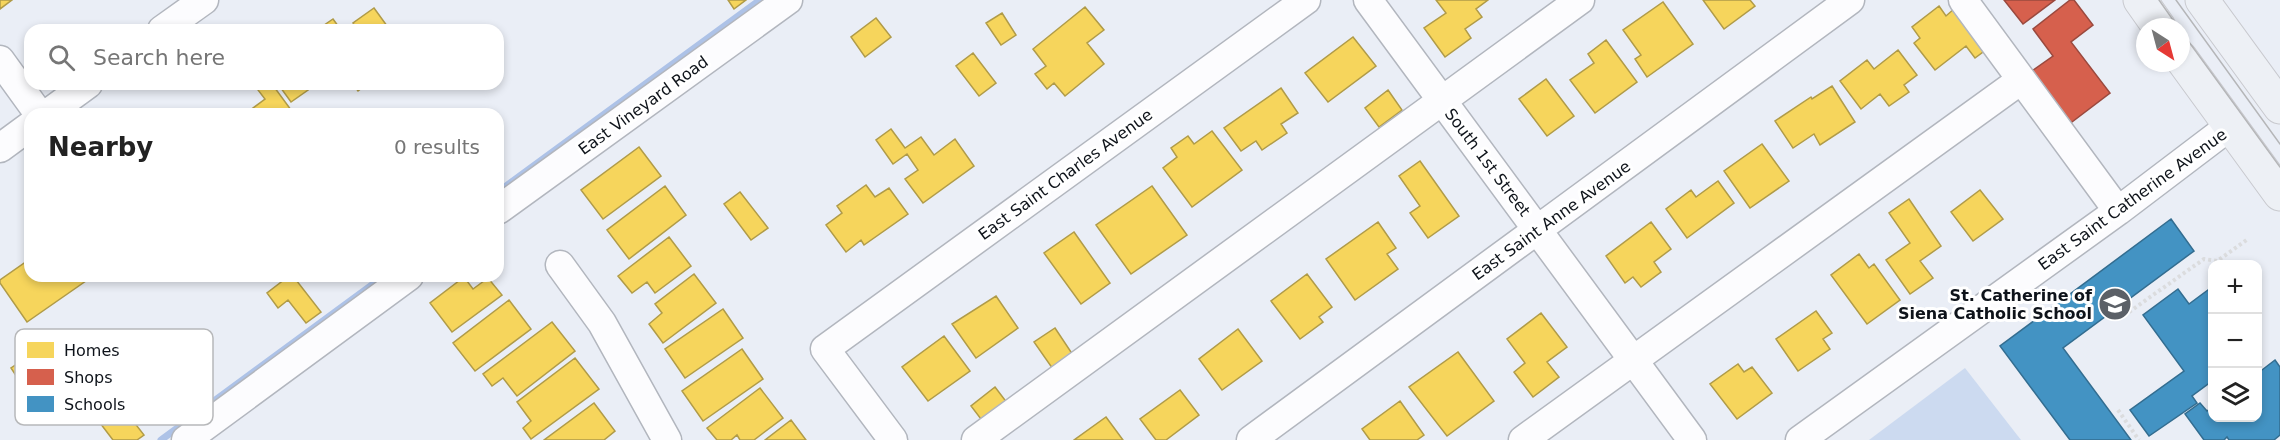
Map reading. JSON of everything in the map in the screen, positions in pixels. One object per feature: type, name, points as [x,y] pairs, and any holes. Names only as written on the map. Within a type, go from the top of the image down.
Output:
[{"type":"main road","points":[[2139,0],[2152,18]]},
{"type":"main road","points":[[2202,0],[2278,99]]},
{"type":"main road","points":[[2190,70],[2280,194]]},
{"type":"street","points":[[170,24],[204,0]]},
{"type":"street","name":"East Vineyard Road","points":[[504,206],[788,0]]},
{"type":"street","name":"East Saint Charles Avenue","points":[[893,440],[825,349],[1306,0]]},
{"type":"street","name":"South 1st Street","points":[[1368,0],[1692,440]]},
{"type":"street","points":[[976,440],[1580,0]]},
{"type":"street","name":"East Saint Anne Avenue","points":[[1251,440],[1850,0]]},
{"type":"street","points":[[1963,0],[2118,211]]},
{"type":"street","points":[[0,60],[35,108]]},
{"type":"street","points":[[1523,440],[2021,80]]},
{"type":"street","points":[[55,108],[80,90]]},
{"type":"street","name":"East Saint Catherine Avenue","points":[[1800,440],[2118,211],[2230,126]]},
{"type":"street","points":[[0,148],[24,130]]},
{"type":"street","points":[[560,265],[602,323],[667,440]]},
{"type":"street","points":[[213,420],[401,282]]},
{"type":"street","points":[[186,440],[206,425]]},
{"type":"path","points":[[2129,312],[2204,259],[2217,261],[2248,239]]},
{"type":"path","points":[[2118,410],[2139,440]]},
{"type":"shaded area","points":[[1965,368],[2021,440],[1869,440]]},
{"type":"building: Homes","points":[[0,0],[12,0],[0,9]]},
{"type":"building: Homes","points":[[728,0],[746,0],[734,9]]},
{"type":"building: Homes","points":[[1436,0],[1488,0],[1476,9],[1482,17],[1465,29],[1471,38],[1445,57],[1424,28],[1446,13]]},
{"type":"building: Homes","points":[[1703,0],[1750,0],[1755,6],[1724,29]]},
{"type":"building: Homes","points":[[1663,2],[1693,44],[1647,77],[1635,59],[1641,55],[1623,30]]},
{"type":"building: Homes","points":[[1939,6],[1946,16],[1955,8],[1987,49],[1975,58],[1966,46],[1935,70],[1914,43],[1920,38],[1912,27]]},
{"type":"building: Homes","points":[[1085,7],[1104,30],[1087,43],[1104,64],[1065,96],[1054,83],[1047,89],[1035,74],[1046,66],[1033,49]]},
{"type":"building: Homes","points":[[374,8],[386,24],[354,24]]},
{"type":"building: Homes","points":[[1002,13],[1016,35],[1001,45],[986,23]]},
{"type":"building: Homes","points":[[876,18],[891,37],[865,57],[851,37]]},
{"type":"building: Homes","points":[[333,19],[337,24],[326,24]]},
{"type":"building: Homes","points":[[1353,37],[1376,66],[1328,102],[1305,73]]},
{"type":"building: Homes","points":[[1606,40],[1637,82],[1595,113],[1570,80],[1594,63],[1588,54]]},
{"type":"building: Homes","points":[[1898,50],[1917,75],[1904,85],[1909,92],[1889,106],[1880,94],[1861,109],[1840,81],[1867,60],[1874,69]]},
{"type":"building: Homes","points":[[973,53],[996,83],[979,96],[956,66]]},
{"type":"building: Homes","points":[[1546,79],[1574,116],[1547,136],[1519,99]]},
{"type":"building: Homes","points":[[1832,86],[1855,122],[1820,145],[1814,134],[1793,148],[1775,121]]},
{"type":"building: Homes","points":[[1281,88],[1298,113],[1281,124],[1287,133],[1262,150],[1256,141],[1241,151],[1224,128]]},
{"type":"building: Homes","points":[[258,90],[276,90],[290,108],[253,108],[265,99]]},
{"type":"building: Homes","points":[[282,90],[308,90],[291,102]]},
{"type":"building: Homes","points":[[1388,90],[1402,110],[1379,127],[1365,108]]},
{"type":"building: Homes","points":[[891,129],[905,148],[921,137],[934,155],[955,139],[974,166],[923,203],[905,179],[918,170],[907,154],[893,164],[876,140]]},
{"type":"building: Homes","points":[[1212,131],[1242,170],[1192,207],[1163,168],[1177,157],[1171,148],[1188,136],[1194,144]]},
{"type":"building: Homes","points":[[1762,144],[1789,181],[1750,208],[1724,171]]},
{"type":"building: Homes","points":[[639,147],[661,176],[603,219],[581,190]]},
{"type":"building: Homes","points":[[1420,161],[1459,216],[1428,238],[1410,213],[1420,206],[1399,176]]},
{"type":"building: Homes","points":[[1718,181],[1734,203],[1687,238],[1666,209],[1691,190],[1696,197]]},
{"type":"building: Homes","points":[[866,185],[875,197],[889,188],[908,214],[864,245],[861,240],[846,252],[826,225],[842,213],[837,206]]},
{"type":"building: Homes","points":[[665,186],[686,215],[629,259],[607,230]]},
{"type":"building: Homes","points":[[1152,186],[1187,235],[1131,274],[1096,225]]},
{"type":"building: Homes","points":[[1980,190],[2003,219],[1973,241],[1951,212]]},
{"type":"building: Homes","points":[[740,192],[768,228],[751,240],[724,204]]},
{"type":"building: Homes","points":[[1909,199],[1941,246],[1920,261],[1933,278],[1910,294],[1886,260],[1910,243],[1889,213]]},
{"type":"building: Homes","points":[[1378,222],[1396,248],[1387,254],[1398,269],[1355,300],[1326,259]]},
{"type":"building: Homes","points":[[1651,222],[1671,249],[1654,262],[1661,272],[1641,287],[1633,277],[1625,283],[1606,256]]},
{"type":"building: Homes","points":[[1074,232],[1110,283],[1081,304],[1044,253]]},
{"type":"building: Homes","points":[[669,237],[691,266],[655,293],[647,282],[632,293],[618,276]]},
{"type":"building: Homes","points":[[1859,254],[1869,268],[1874,264],[1900,300],[1867,324],[1831,275]]},
{"type":"building: Homes","points":[[24,263],[24,282],[84,282],[27,322],[0,280]]},
{"type":"building: Homes","points":[[694,274],[716,303],[663,343],[649,324],[662,313],[655,304]]},
{"type":"building: Homes","points":[[1307,274],[1332,307],[1319,317],[1323,322],[1300,339],[1271,301]]},
{"type":"building: Homes","points":[[281,282],[298,282],[321,312],[306,323],[288,300],[278,308],[267,293]]},
{"type":"building: Homes","points":[[457,282],[468,282],[473,289],[483,282],[491,282],[502,295],[452,332],[430,303]]},
{"type":"building: Homes","points":[[996,296],[1018,328],[976,358],[952,324]]},
{"type":"building: Homes","points":[[509,300],[531,329],[475,371],[453,343]]},
{"type":"building: Homes","points":[[723,309],[743,338],[685,378],[665,349]]},
{"type":"building: Homes","points":[[1816,311],[1832,333],[1823,339],[1830,349],[1798,371],[1776,339]]},
{"type":"building: Homes","points":[[1541,313],[1567,347],[1547,362],[1559,377],[1533,397],[1514,372],[1525,363],[1507,339]]},
{"type":"building: Homes","points":[[552,322],[575,351],[517,396],[503,378],[492,386],[483,374]]},
{"type":"building: Homes","points":[[1055,328],[1075,358],[1055,372],[1034,342]]},
{"type":"building: Homes","points":[[1238,329],[1262,361],[1222,390],[1199,359]]},
{"type":"building: Homes","points":[[944,336],[970,371],[928,401],[902,367]]},
{"type":"building: Homes","points":[[742,349],[763,379],[703,421],[682,391]]},
{"type":"building: Homes","points":[[1458,352],[1494,401],[1447,436],[1409,387]]},
{"type":"building: Homes","points":[[575,358],[599,389],[531,439],[523,428],[531,421],[517,402]]},
{"type":"building: Homes","points":[[1738,364],[1744,372],[1752,367],[1772,393],[1737,419],[1710,384]]},
{"type":"building: Homes","points":[[995,387],[1008,404],[984,423],[971,406]]},
{"type":"building: Homes","points":[[760,388],[783,418],[754,440],[740,440],[737,435],[731,440],[717,440],[707,428]]},
{"type":"building: Homes","points":[[1180,390],[1199,415],[1166,440],[1156,440],[1140,419]]},
{"type":"building: Homes","points":[[1400,401],[1424,435],[1417,440],[1370,440],[1362,429]]},
{"type":"building: Homes","points":[[594,403],[615,431],[604,440],[544,440]]},
{"type":"building: Homes","points":[[1106,417],[1123,440],[1074,440]]},
{"type":"building: Homes","points":[[791,420],[806,440],[765,440]]},
{"type":"building: Homes","points":[[102,425],[136,425],[144,435],[137,440],[113,440]]},
{"type":"building: Shops","points":[[2004,0],[2055,0],[2023,24]]},
{"type":"building: Shops","points":[[2070,0],[2074,0],[2093,25],[2071,42],[2110,93],[2068,125],[2029,73],[2053,56],[2033,29]]},
{"type":"building: Schools","points":[[2171,219],[2194,251],[2063,348],[2131,440],[2070,440],[2000,346]]},
{"type":"building: Schools","points":[[2178,289],[2189,304],[2208,290],[2208,384],[2192,396],[2197,403],[2149,436],[2130,410],[2184,371],[2143,315]]},
{"type":"building: Schools","points":[[2275,360],[2280,367],[2280,435],[2274,440],[2229,440],[2227,437],[2224,440],[2204,440],[2185,414],[2200,403],[2208,410],[2208,422],[2262,422],[2262,370]]},
{"type":"waterway","points":[[504,188],[760,0]]},
{"type":"waterway","points":[[213,402],[376,282]]},
{"type":"waterway","points":[[161,440],[181,425]]},
{"type":"tram line","points":[[2159,0],[2172,18]]},
{"type":"tram line","points":[[2176,0],[2280,144]]},
{"type":"tram line","points":[[2190,43],[2280,167]]},
{"type":"place","name":"St. Catherine of Siena Catholic School","points":[[2115,304]]}]
